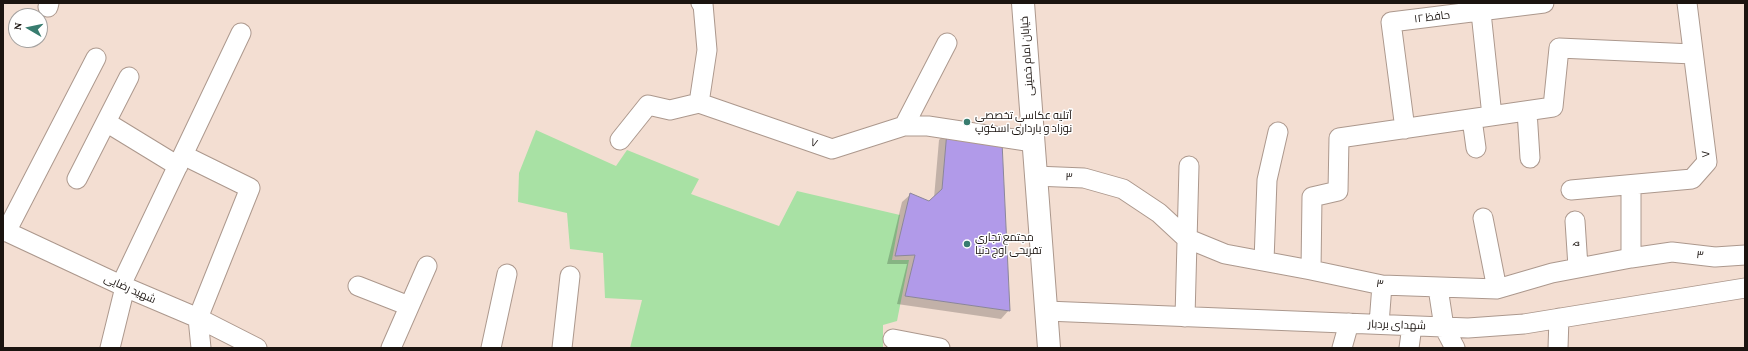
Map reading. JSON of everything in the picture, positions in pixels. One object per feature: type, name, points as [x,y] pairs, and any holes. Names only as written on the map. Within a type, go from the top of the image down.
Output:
[{"type":"main road","name":"خیابان امام خمینی","points":[[1022,3],[1049,348]]},
{"type":"street","points":[[620,140],[648,104],[670,110],[698,103],[707,50],[703,4],[701,3]]},
{"type":"street","name":"حافظ ۱۲","points":[[1405,128],[1391,22],[1480,7],[1544,3]]},
{"type":"street","name":"۷","points":[[1570,190],[1692,180],[1707,162],[1687,3]]},
{"type":"street","points":[[1480,7],[1492,116]]},
{"type":"street","points":[[110,348],[123,286],[180,160],[241,33]]},
{"type":"street","points":[[904,126],[947,43]]},
{"type":"street","points":[[1311,270],[1312,197],[1338,190],[1338,138],[1552,107],[1559,48],[1693,54]]},
{"type":"street","points":[[4,231],[96,58]]},
{"type":"street","points":[[77,179],[130,77]]},
{"type":"street","name":"۷","points":[[698,103],[832,149],[904,126],[928,126],[1033,142]]},
{"type":"street","points":[[1527,111],[1530,158]]},
{"type":"street","points":[[1472,119],[1476,148]]},
{"type":"street","points":[[106,122],[180,160],[250,188],[198,318],[201,348]]},
{"type":"street","points":[[1264,261],[1267,180],[1278,132]]},
{"type":"street","points":[[1185,317],[1189,166]]},
{"type":"street","name":"۳","points":[[1035,176],[1084,178],[1123,189],[1159,213],[1186,238],[1225,254],[1382,285],[1497,289],[1578,267],[1672,252],[1715,257],[1745,255]]},
{"type":"street","points":[[1631,185],[1631,258]]},
{"type":"street","points":[[1483,218],[1497,289]]},
{"type":"street","name":"۵","points":[[1575,221],[1578,267]]},
{"type":"street","name":"شهید رضایی","points":[[4,231],[123,286],[198,318],[257,348]]},
{"type":"street","points":[[391,348],[426,266]]},
{"type":"street","points":[[491,348],[507,274]]},
{"type":"street","points":[[562,348],[570,276]]},
{"type":"street","points":[[1379,324],[1382,285]]},
{"type":"street","points":[[358,286],[409,306]]},
{"type":"street","points":[[1438,288],[1444,327],[1455,348]]},
{"type":"street","name":"شهدای بردبار","points":[[1046,311],[1468,328],[1524,324],[1745,288]]},
{"type":"street","points":[[1558,348],[1559,318]]},
{"type":"street","points":[[1342,348],[1349,323]]},
{"type":"street","points":[[1409,348],[1412,326]]},
{"type":"street","points":[[893,339],[940,348]]},
{"type":"green space","points":[[536,130],[616,166],[627,150],[699,179],[691,194],[779,226],[797,191],[900,215],[892,260],[909,260],[897,321],[883,325],[883,348],[630,348],[642,300],[605,298],[603,253],[570,249],[567,213],[518,202],[519,173]]},
{"type":"building","points":[[947,131],[1002,142],[1010,311],[905,296],[915,255],[895,256],[910,193],[929,201],[942,189]]},
{"type":"place","name":"آتلیه عکاسی تخصصی نوزاد و بارداری اسکوپ","points":[[967,122]]},
{"type":"place","name":"مجتمع تجاری تفریحی اوج دنیا","points":[[967,244]]}]
